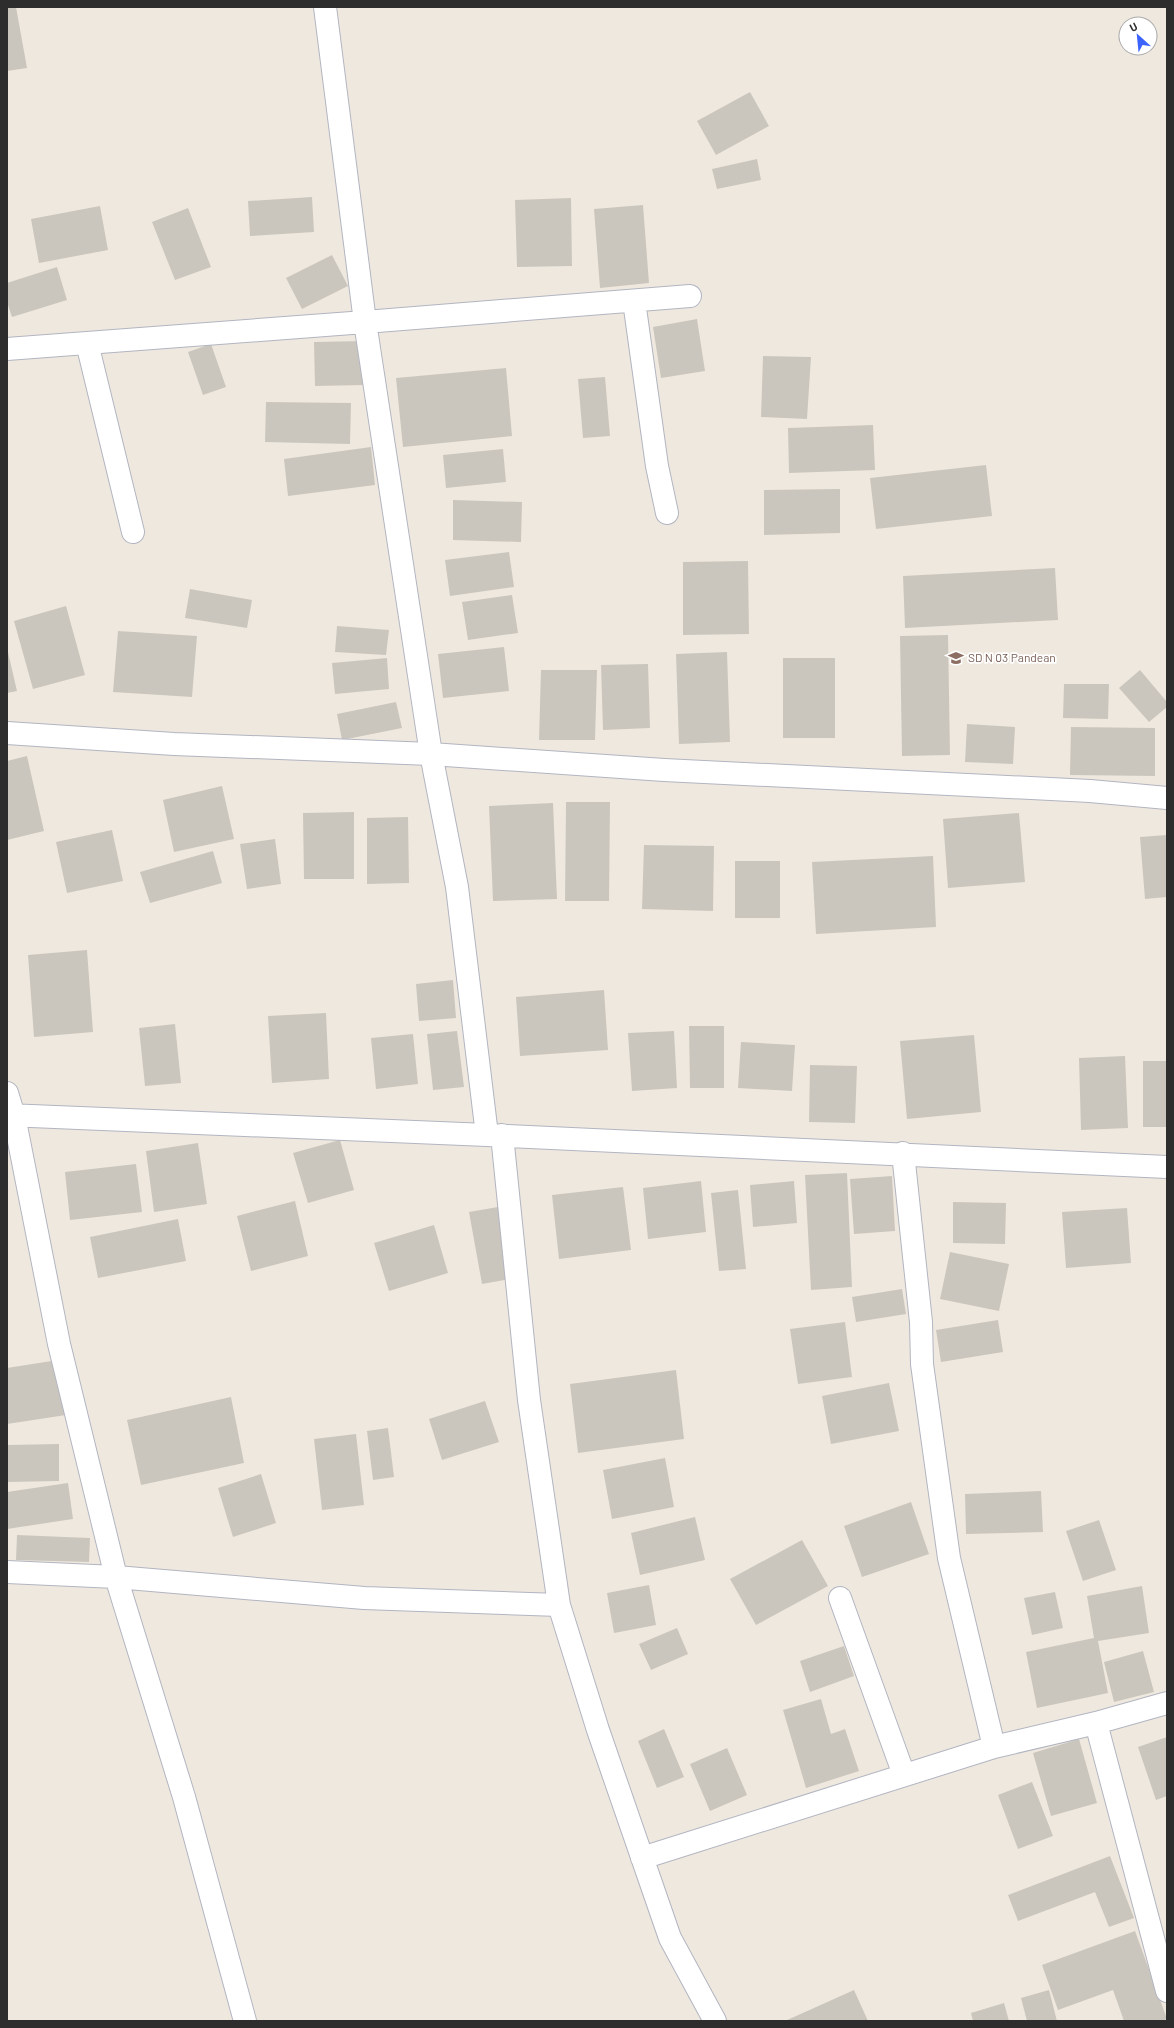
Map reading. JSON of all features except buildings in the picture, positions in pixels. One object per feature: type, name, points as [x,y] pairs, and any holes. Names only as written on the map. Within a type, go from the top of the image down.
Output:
[{"type":"street","points":[[325,7],[365,322],[431,754],[457,887],[494,1135],[529,1400],[559,1605],[598,1730],[670,1938],[715,2021]]},
{"type":"street","points":[[7,349],[690,296]]},
{"type":"street","points":[[634,300],[657,466],[667,513]]},
{"type":"street","points":[[87,343],[133,532]]},
{"type":"street","points":[[7,733],[174,744],[431,754],[664,770],[1090,791],[1167,798]]},
{"type":"street","points":[[7,1093],[10,1116],[59,1344],[116,1577],[184,1797],[245,2021]]},
{"type":"street","points":[[10,1116],[494,1135],[1167,1167]]},
{"type":"street","points":[[903,1154],[921,1322],[922,1364],[949,1558],[994,1748]]},
{"type":"street","points":[[7,1572],[116,1577],[364,1598],[559,1605]]},
{"type":"street","points":[[840,1598],[904,1775]]},
{"type":"street","points":[[642,1858],[994,1748],[1096,1723],[1167,1703]]},
{"type":"street","points":[[1096,1723],[1167,1991]]},
{"type":"place","name":"SD N 03 Pandean","points":[[956,658]]}]
